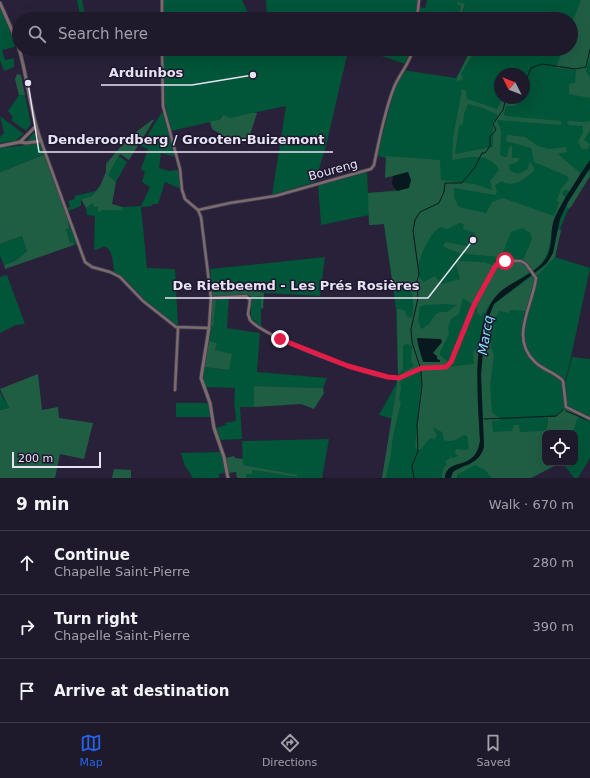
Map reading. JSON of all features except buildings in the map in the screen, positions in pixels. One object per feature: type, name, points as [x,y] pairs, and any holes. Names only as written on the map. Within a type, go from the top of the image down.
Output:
[{"type":"street","points":[[162,0],[162,12]]},
{"type":"street","points":[[418,12],[419,0]]},
{"type":"street","points":[[0,3],[12,29]]},
{"type":"street","points":[[21,56],[36,126],[84,259],[92,267],[110,272],[120,277],[143,302],[178,328],[209,328]]},
{"type":"street","points":[[162,56],[163,106],[180,169],[183,195],[188,202],[198,210],[201,217],[211,298],[209,328],[201,378],[210,403],[214,428],[224,457],[228,478]]},
{"type":"street","name":"Boureng","points":[[198,210],[230,202],[275,196],[371,169],[393,89],[403,68],[409,62],[411,56]]},
{"type":"street","points":[[20,142],[36,126]]},
{"type":"street","points":[[0,146],[20,142],[26,143],[41,141]]},
{"type":"street","points":[[211,298],[246,296],[250,300],[249,319],[267,332],[348,366],[382,376],[399,378],[418,369],[446,367],[449,365],[472,307],[496,265],[505,261],[521,261],[535,276],[523,329],[524,346],[531,358],[537,364],[564,381],[565,404],[567,408],[590,419]]},
{"type":"street","points":[[175,390],[178,328]]},
{"type":"green space","points":[[77,0],[82,0],[84,12],[79,12]]},
{"type":"green space","points":[[164,0],[242,0],[248,12],[164,12]]},
{"type":"green space","points":[[266,0],[418,0],[416,12],[267,12]]},
{"type":"green space","points":[[427,0],[590,0],[590,176],[569,208],[560,229],[555,257],[590,268],[564,384],[564,401],[566,409],[590,421],[590,458],[578,478],[574,478],[565,466],[578,466],[578,430],[542,430],[542,466],[554,466],[531,478],[382,478],[393,419],[379,415],[396,384],[398,375],[396,309],[384,224],[369,225],[369,215],[321,225],[318,184],[367,172],[368,193],[400,190],[386,156],[386,158],[377,156],[394,90],[403,70],[456,78],[467,56],[578,56],[578,12],[462,12],[465,5],[461,6],[459,12],[419,12],[419,7],[425,8]]},
{"type":"green space","points":[[581,0],[590,0],[590,58],[586,71],[590,78],[590,98],[569,94],[569,84],[575,83],[576,70],[556,68],[560,56],[578,56],[578,12],[576,12]]},
{"type":"green space","points":[[458,2],[465,4],[462,12],[459,12],[461,6],[457,4]]},
{"type":"green space","points":[[0,6],[12,33],[12,48],[2,50],[5,60],[14,58],[14,67],[4,71],[0,61]]},
{"type":"green space","points":[[164,56],[347,56],[326,146],[315,182],[272,195],[286,106],[230,118],[221,116],[219,120],[171,131],[163,95]]},
{"type":"green space","points":[[382,56],[408,56],[405,64]]},
{"type":"green space","points":[[468,56],[472,56],[461,74],[463,78],[462,80],[457,81]]},
{"type":"green space","points":[[17,74],[21,75],[25,95],[19,95],[15,79]]},
{"type":"green space","points":[[462,89],[466,91],[467,99],[497,109],[500,104],[517,104],[515,106],[506,106],[504,115],[506,116],[561,121],[561,125],[497,120],[501,131],[500,155],[507,157],[509,147],[512,146],[512,158],[520,158],[517,162],[509,165],[510,171],[518,174],[528,169],[529,163],[531,163],[535,170],[519,182],[511,184],[502,181],[495,185],[497,192],[495,195],[454,188],[454,197],[459,207],[486,213],[492,202],[503,198],[554,216],[559,203],[557,200],[561,189],[569,179],[567,176],[534,162],[531,148],[506,141],[507,135],[525,137],[538,146],[549,149],[566,147],[567,152],[558,154],[579,172],[580,175],[570,193],[568,190],[564,190],[562,193],[566,199],[555,218],[548,252],[545,258],[533,271],[523,260],[532,239],[530,233],[523,228],[511,232],[502,255],[498,257],[460,253],[443,245],[446,242],[470,247],[475,233],[463,229],[464,224],[460,223],[447,229],[440,227],[436,230],[424,248],[419,262],[418,274],[423,282],[435,276],[441,284],[460,279],[455,261],[484,262],[492,265],[518,262],[525,265],[530,272],[499,294],[481,316],[477,313],[477,308],[463,298],[459,314],[451,319],[448,328],[449,334],[440,352],[440,355],[447,361],[445,366],[422,368],[401,377],[403,373],[414,366],[411,361],[412,346],[408,344],[403,345],[403,369],[398,375],[397,309],[405,311],[406,315],[410,318],[413,315],[413,296],[408,286],[394,292],[384,224],[369,225],[368,193],[397,191],[409,187],[408,172],[385,178],[386,156],[440,160],[441,180],[474,184],[492,190],[490,181],[499,170],[490,160],[472,157],[452,160],[453,138]],"holes":[[[468,104],[483,108],[498,115],[497,120],[493,121],[492,147],[455,154],[459,126],[463,124],[464,114]],[[424,305],[457,305],[447,312],[438,313],[426,327],[421,329],[418,320],[420,307]]]},
{"type":"green space","points":[[19,95],[25,95],[31,124],[26,131],[11,120],[13,117],[8,111]]},
{"type":"green space","points":[[162,112],[165,116],[175,157],[161,153],[159,168],[169,171],[178,170],[181,189],[165,182],[158,204],[141,207],[147,268],[175,269],[178,326],[151,307],[126,280],[114,272],[112,256],[106,247],[94,250],[95,216],[87,215],[86,208],[93,203],[101,210],[121,210],[122,207],[141,206],[150,187],[142,182],[145,172],[141,169],[148,149],[141,146]]},
{"type":"green space","points":[[257,113],[249,138],[221,143],[222,135],[212,129],[210,121],[219,120],[223,115],[230,118]]},
{"type":"green space","points":[[0,116],[24,134],[15,141],[0,143],[0,137],[4,133]]},
{"type":"green space","points":[[154,120],[129,160],[120,154],[108,175],[116,182],[112,204],[122,207],[122,210],[101,210],[100,213],[98,211],[98,207],[94,207],[93,203],[86,208],[81,199],[92,196],[100,186],[106,172],[106,164],[131,136]]},
{"type":"green space","points":[[569,121],[590,121],[590,130],[584,140],[590,144],[588,149],[582,149],[578,142],[583,132],[583,126],[569,125],[567,123]]},
{"type":"green space","points":[[33,133],[37,134],[38,140],[27,141]]},
{"type":"green space","points":[[41,143],[46,154],[0,172],[0,148]]},
{"type":"green space","points":[[46,154],[70,221],[68,222],[69,228],[66,229],[70,243],[73,242],[74,245],[5,269],[4,265],[15,261],[27,251],[22,236],[0,244],[0,172]]},
{"type":"green space","points":[[119,156],[127,162],[116,182],[108,175]]},
{"type":"green space","points":[[588,170],[590,176],[571,207],[568,209],[568,202]]},
{"type":"green space","points":[[96,191],[92,196],[81,199],[81,206],[68,211],[67,208],[70,207],[68,201],[75,199],[74,196]]},
{"type":"green space","points":[[70,221],[77,244],[74,245],[73,242],[70,243],[66,229],[69,227],[68,222]]},
{"type":"green space","points":[[558,229],[561,230],[555,257],[538,275],[536,275],[535,274],[543,268],[550,258]]},
{"type":"green space","points":[[22,236],[27,251],[15,261],[4,265],[0,256],[0,244]]},
{"type":"green space","points":[[325,257],[320,296],[264,293],[253,290],[212,292],[210,269]]},
{"type":"green space","points":[[7,275],[25,324],[16,325],[0,333],[0,277]]},
{"type":"green space","points":[[532,276],[535,279],[526,311],[511,310],[508,313],[500,311],[490,329],[490,343],[494,356],[490,386],[492,412],[501,420],[492,421],[493,432],[512,431],[514,425],[519,425],[520,432],[542,431],[542,466],[554,466],[531,478],[492,478],[485,470],[475,465],[457,475],[457,478],[451,478],[452,472],[471,464],[484,447],[481,375],[485,326],[494,304]]},
{"type":"green space","points":[[253,290],[264,293],[263,309],[261,308],[261,296],[252,297],[246,294],[225,296],[225,299],[216,300],[213,327],[211,326],[212,292]]},
{"type":"green space","points":[[251,296],[261,296],[261,324],[263,329],[251,318]]},
{"type":"green space","points":[[229,297],[227,328],[260,333],[257,372],[327,378],[323,388],[254,386],[254,407],[240,407],[242,439],[220,440],[215,428],[226,425],[225,423],[236,421],[234,407],[235,388],[205,387],[203,377],[204,367],[228,370],[215,350],[216,343],[209,341],[216,300]]},
{"type":"green space","points":[[209,341],[217,343],[215,350],[232,354],[229,370],[204,367]]},
{"type":"green space","points":[[477,342],[480,342],[477,369],[480,441],[477,451],[473,457],[451,467],[447,471],[445,478],[442,478],[443,469],[447,464],[445,462],[451,457],[453,458],[458,456],[455,453],[456,449],[466,450],[469,448],[467,436],[464,435],[454,440],[447,441],[444,440],[442,432],[434,428],[433,429],[437,435],[435,439],[430,438],[421,449],[418,450],[415,447],[422,370],[474,364],[473,351],[477,348]]},
{"type":"green space","points":[[572,357],[590,359],[590,417],[567,406],[565,384]]},
{"type":"green space","points":[[38,374],[42,410],[58,407],[59,418],[93,423],[84,459],[60,454],[55,478],[0,478],[0,410],[9,408],[0,389]]},
{"type":"green space","points":[[400,378],[401,388],[399,400],[401,402],[386,478],[382,478],[398,379]]},
{"type":"green space","points":[[254,386],[323,388],[324,393],[314,409],[301,404],[254,407]]},
{"type":"green space","points":[[0,392],[9,408],[0,410]]},
{"type":"green space","points":[[176,403],[209,403],[211,417],[176,417]]},
{"type":"green space","points":[[566,409],[581,416],[577,419],[574,430],[546,430],[548,417],[556,417],[560,411]]},
{"type":"green space","points":[[329,439],[322,478],[246,478],[246,474],[252,470],[298,476],[243,465],[242,441]]},
{"type":"green space","points":[[221,452],[226,473],[219,474],[219,478],[193,478],[184,464],[181,453]]},
{"type":"green space","points":[[234,456],[235,458],[243,459],[243,465],[298,475],[297,477],[252,470],[252,474],[246,474],[246,478],[237,478],[236,472],[228,473],[226,458]]},
{"type":"green space","points":[[114,469],[131,470],[131,478],[112,478]]},
{"type":"shaded area","points":[[590,160],[590,168],[568,202],[560,219],[553,253],[547,263],[494,304],[485,326],[481,375],[484,447],[479,457],[453,472],[451,478],[445,478],[447,471],[451,467],[473,457],[477,451],[480,441],[477,386],[479,343],[483,324],[489,307],[503,289],[542,264],[550,248],[552,227],[555,217],[567,195]]},
{"type":"shaded area","points":[[408,172],[411,180],[409,188],[397,191],[392,184],[393,176]]},
{"type":"shaded area","points":[[417,338],[441,339],[442,342],[433,353],[437,356],[437,359],[440,360],[440,362],[423,362]]},
{"type":"waterway","points":[[530,70],[531,68],[542,64],[575,69],[586,67],[590,49]]},
{"type":"waterway","points":[[420,367],[412,342],[411,329],[418,298],[417,281],[419,274],[413,231],[415,220],[420,212],[439,203],[444,192],[445,183],[462,183],[475,167],[482,153],[485,153],[490,146],[490,137],[496,130],[493,124],[503,110],[504,104]]},
{"type":"waterway","points":[[414,478],[412,466],[418,451],[417,425],[422,385],[421,371]]},
{"type":"waterway","points":[[484,419],[556,416],[563,410]]},
{"type":"waterway","points":[[566,411],[590,421]]},
{"type":"place","name":"Arduinbos","points":[[253,75]]},
{"type":"place","name":"Denderoordberg / Grooten-Buizemont","points":[[28,83]]},
{"type":"place","name":"De Rietbeemd - Les Prés Rosières","points":[[473,240]]},
{"type":"route","points":[[280,339],[333,361],[388,377],[403,377],[422,368],[446,367],[451,362],[469,314],[477,299],[496,265],[505,261]]},
{"type":"water label","name":"Marcq","points":[[485,335]]}]
